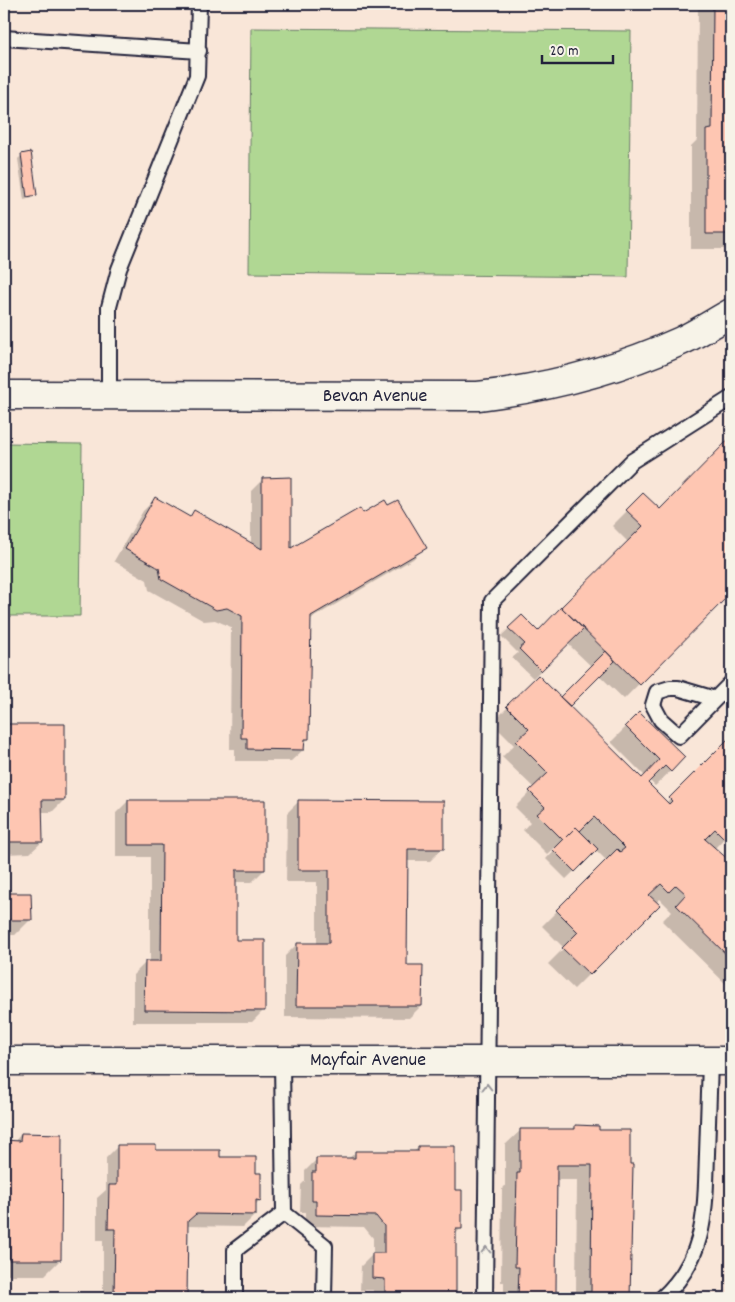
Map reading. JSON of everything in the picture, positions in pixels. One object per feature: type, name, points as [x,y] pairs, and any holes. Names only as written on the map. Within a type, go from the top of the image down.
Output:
[{"type":"street","name":"Bevan Avenue","points":[[4,395],[449,397],[498,394],[612,368],[681,341],[731,313]]},
{"type":"street","name":"Mayfair Avenue","points":[[4,1061],[720,1061]]},
{"type":"lane","points":[[109,396],[108,321],[111,296],[119,269],[198,76],[199,4]]},
{"type":"lane","points":[[4,38],[199,51]]},
{"type":"lane","points":[[485,1298],[492,601],[632,461],[731,398]]},
{"type":"lane","points":[[715,699],[731,683]]},
{"type":"lane","points":[[282,1061],[284,1213]]},
{"type":"lane","points":[[662,1298],[678,1283],[697,1248],[705,1219],[720,1061]]},
{"type":"lane","points":[[235,1298],[235,1250],[284,1213]]},
{"type":"lane","points":[[284,1213],[325,1246],[324,1298]]},
{"type":"green space","points":[[251,28],[631,31],[628,277],[249,273]]},
{"type":"green space","points":[[4,443],[82,444],[80,616],[4,616]]},
{"type":"building","points":[[713,4],[731,4],[731,234],[706,234],[706,130],[712,129]]},
{"type":"building","points":[[31,152],[37,195],[27,197],[21,154]]},
{"type":"building","points":[[731,437],[731,593],[640,685],[561,607],[643,526],[626,510],[643,493],[660,509]]},
{"type":"building","points":[[291,477],[291,548],[360,508],[363,513],[385,500],[388,505],[398,500],[427,548],[311,616],[309,739],[305,739],[304,750],[247,749],[247,738],[241,738],[242,616],[227,608],[216,610],[161,579],[159,568],[125,549],[155,497],[190,517],[194,510],[262,549],[262,478]]},
{"type":"building","points":[[561,607],[584,629],[541,671],[519,649],[525,644],[508,628],[522,615],[538,631]]},
{"type":"building","points":[[606,651],[615,661],[570,706],[560,697]]},
{"type":"building","points":[[4,672],[7,672],[7,724],[65,724],[65,800],[42,800],[43,842],[4,842]]},
{"type":"building","points":[[538,675],[642,778],[659,760],[625,726],[639,712],[685,757],[671,772],[665,766],[648,783],[669,804],[672,801],[669,798],[731,736],[731,833],[725,839],[715,829],[705,839],[731,862],[731,959],[676,905],[686,894],[676,885],[669,892],[661,884],[649,895],[660,905],[590,975],[562,948],[578,932],[556,910],[617,849],[620,852],[625,848],[594,817],[580,831],[576,827],[563,840],[537,814],[545,807],[529,791],[548,773],[516,741],[529,729],[506,706]]},
{"type":"building","points":[[128,800],[265,800],[265,870],[236,870],[236,940],[265,940],[265,1011],[144,1010],[145,961],[161,961],[162,845],[128,845]]},
{"type":"building","points":[[298,800],[444,801],[444,849],[408,849],[407,965],[423,965],[422,1006],[296,1006],[297,943],[329,943],[329,870],[298,870]]},
{"type":"building","points":[[576,827],[598,849],[575,872],[553,850]]},
{"type":"building","points":[[4,893],[31,893],[32,920],[4,920]]},
{"type":"building","points":[[575,1125],[599,1126],[599,1130],[630,1130],[630,1164],[633,1164],[630,1298],[518,1298],[519,1267],[515,1267],[517,1173],[520,1173],[520,1129],[575,1129]],"holes":[[[557,1165],[592,1165],[591,1292],[556,1292]]]},
{"type":"building","points":[[21,1133],[62,1134],[61,1260],[9,1260],[9,1231],[4,1231],[4,1140],[20,1141]]},
{"type":"building","points":[[117,1145],[156,1145],[156,1150],[220,1150],[220,1157],[256,1157],[256,1173],[261,1173],[261,1201],[256,1200],[256,1215],[196,1214],[188,1221],[187,1298],[114,1298],[115,1229],[108,1229],[109,1185],[117,1185]]},
{"type":"building","points":[[418,1146],[455,1146],[455,1190],[462,1190],[462,1229],[456,1229],[456,1298],[385,1298],[385,1279],[372,1278],[372,1253],[384,1253],[384,1226],[376,1216],[316,1215],[316,1201],[312,1201],[312,1172],[316,1172],[316,1158],[355,1158],[355,1151],[418,1151]]}]
